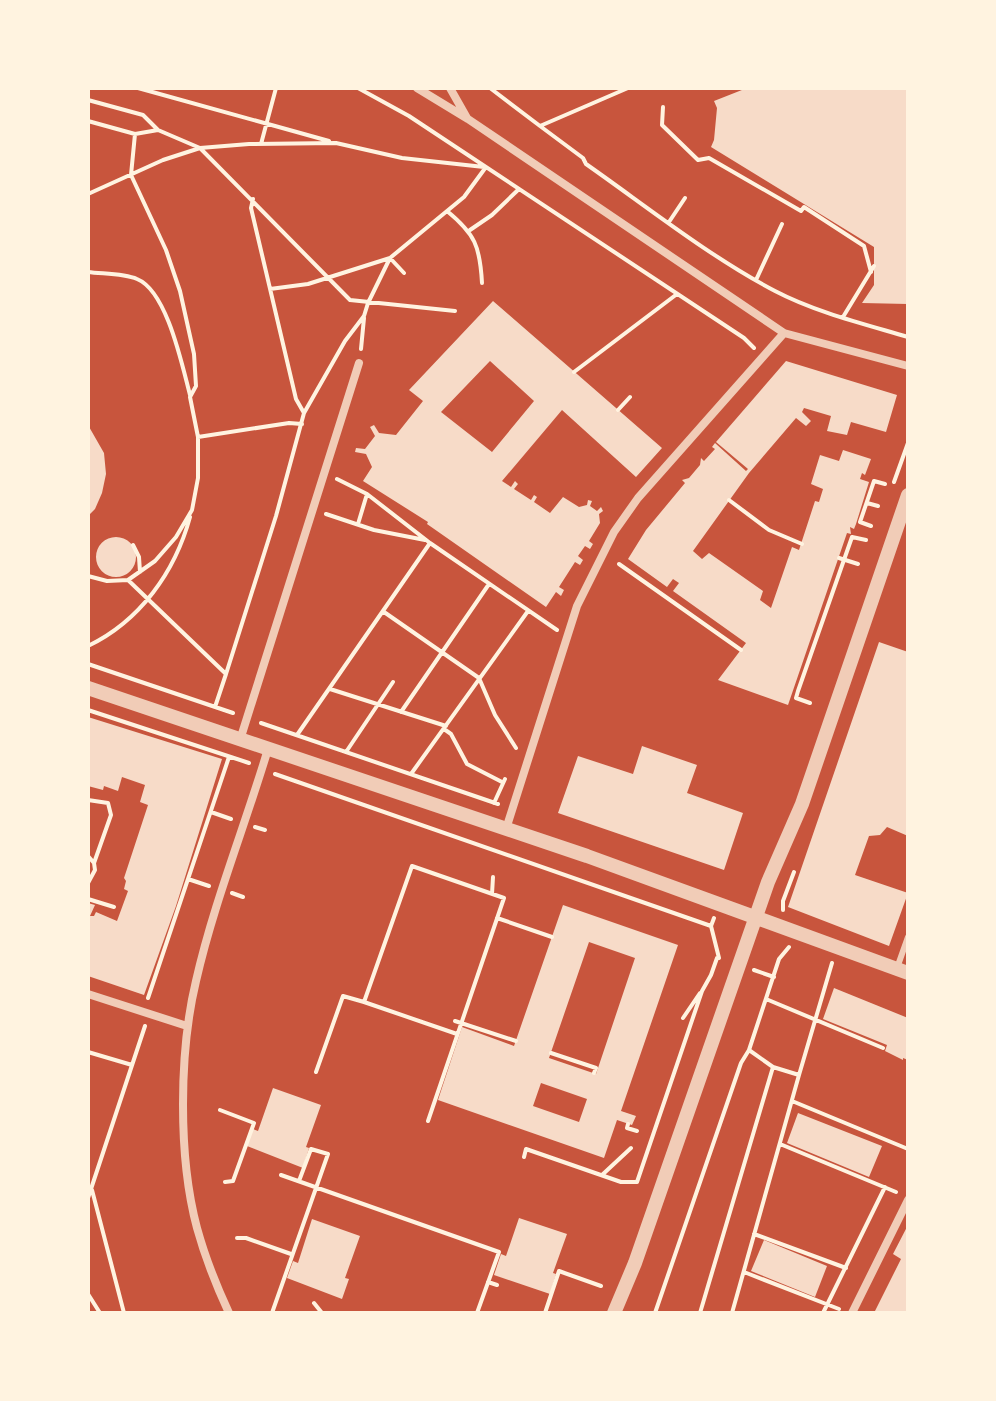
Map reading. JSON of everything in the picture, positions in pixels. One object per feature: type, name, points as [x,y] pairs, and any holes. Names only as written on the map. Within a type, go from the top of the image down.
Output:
[{"type":"street","points":[[417,88],[468,119],[784,333],[908,366]]},
{"type":"street","points":[[450,88],[468,119]]},
{"type":"street","points":[[506,829],[567,634],[586,584],[614,532],[638,498],[784,333]]},
{"type":"street","points":[[240,740],[359,363]]},
{"type":"street","points":[[614,1313],[635,1263],[777,858],[802,804],[908,495]]},
{"type":"street","points":[[88,688],[506,829],[902,970]]},
{"type":"street","points":[[229,1313],[215,1282],[197,1226],[190,1188],[184,1128],[187,1026],[206,939],[268,749]]},
{"type":"street","points":[[88,994],[187,1026]]},
{"type":"street","points":[[850,1313],[906,1198]]},
{"type":"lane","points":[[902,970],[908,937]]},
{"type":"path","points":[[138,88],[336,143],[402,158],[486,167]]},
{"type":"path","points":[[261,144],[276,88]]},
{"type":"path","points":[[358,88],[409,116],[744,338],[756,350]]},
{"type":"path","points":[[490,88],[583,158],[586,164],[762,287],[908,337]]},
{"type":"path","points":[[540,126],[628,88]]},
{"type":"path","points":[[88,100],[143,115],[158,130],[200,148],[350,300],[455,311]]},
{"type":"path","points":[[663,107],[662,125],[698,160],[709,158],[801,211],[804,207],[864,246],[872,269],[843,317]]},
{"type":"path","points":[[88,121],[135,134],[158,130]]},
{"type":"path","points":[[135,134],[131,175],[166,250],[180,291],[194,354],[196,386],[190,397]]},
{"type":"path","points":[[88,194],[200,148],[336,143]]},
{"type":"path","points":[[270,289],[308,284],[390,258],[464,197],[486,167]]},
{"type":"path","points":[[470,230],[492,215],[519,189]]},
{"type":"path","points":[[669,222],[685,198]]},
{"type":"path","points":[[253,199],[251,208],[296,399],[304,413]]},
{"type":"path","points":[[447,211],[470,230],[481,262],[482,283]]},
{"type":"path","points":[[756,280],[782,224]]},
{"type":"path","points":[[390,258],[404,273]]},
{"type":"path","points":[[359,363],[364,316],[390,258]]},
{"type":"path","points":[[88,272],[138,279],[152,291],[166,317],[190,397],[198,437],[198,478],[192,510],[176,556],[149,599],[132,616],[88,646]]},
{"type":"path","points":[[574,372],[677,294]]},
{"type":"path","points":[[215,707],[276,516],[304,413],[345,341],[364,316]]},
{"type":"path","points":[[618,410],[630,397]]},
{"type":"path","points":[[198,437],[274,425],[302,424]]},
{"type":"path","points":[[324,474],[367,494],[429,542],[528,611],[567,634]]},
{"type":"path","points":[[871,526],[860,522],[874,481],[885,484]]},
{"type":"path","points":[[358,524],[367,494]]},
{"type":"path","points":[[729,500],[769,530],[802,544]]},
{"type":"path","points":[[867,503],[878,506]]},
{"type":"path","points":[[313,509],[429,542]]},
{"type":"path","points":[[88,576],[107,581],[128,580],[166,549],[192,510]]},
{"type":"path","points":[[810,703],[796,698],[796,690],[841,559],[852,537],[866,540]]},
{"type":"path","points":[[296,735],[384,612],[429,542]]},
{"type":"path","points":[[133,545],[139,557],[140,572]]},
{"type":"path","points":[[841,559],[858,564]]},
{"type":"path","points":[[619,564],[741,650]]},
{"type":"path","points":[[128,580],[226,674]]},
{"type":"path","points":[[401,712],[489,584]]},
{"type":"path","points":[[411,774],[528,611]]},
{"type":"path","points":[[384,612],[479,678],[495,715],[517,750]]},
{"type":"path","points":[[88,664],[500,805]]},
{"type":"path","points":[[346,752],[393,682]]},
{"type":"path","points":[[329,689],[445,727],[467,764],[502,782]]},
{"type":"path","points":[[88,710],[712,924],[717,958],[702,991],[683,1018]]},
{"type":"path","points":[[148,1000],[229,757]]},
{"type":"path","points":[[88,800],[108,803],[111,815],[94,863],[94,877],[88,883]]},
{"type":"path","points":[[88,856],[94,863]]},
{"type":"path","points":[[364,1002],[412,866],[504,898],[458,1022],[459,1031],[428,1121]]},
{"type":"path","points":[[492,894],[493,877]]},
{"type":"path","points":[[88,899],[114,907]]},
{"type":"path","points":[[497,918],[552,937]]},
{"type":"path","points":[[655,1313],[741,1063],[749,1050],[779,959],[788,951],[790,943]]},
{"type":"path","points":[[717,958],[726,960]]},
{"type":"path","points":[[732,1313],[832,963]]},
{"type":"path","points":[[754,970],[774,977]]},
{"type":"path","points":[[524,1157],[526,1149],[602,1175],[629,1183],[637,1182],[702,991]]},
{"type":"path","points":[[316,1072],[343,996],[459,1031]]},
{"type":"path","points":[[766,999],[883,1048]]},
{"type":"path","points":[[88,1198],[149,1014]]},
{"type":"path","points":[[458,1022],[516,1041]]},
{"type":"path","points":[[749,1050],[773,1067],[799,1075]]},
{"type":"path","points":[[88,1052],[132,1065]]},
{"type":"path","points":[[551,1053],[596,1068],[594,1073]]},
{"type":"path","points":[[700,1313],[773,1067]]},
{"type":"path","points":[[792,1101],[908,1149]]},
{"type":"path","points":[[220,1110],[254,1123],[233,1181],[225,1182]]},
{"type":"path","points":[[628,1124],[627,1128],[637,1131]]},
{"type":"path","points":[[780,1144],[906,1198]]},
{"type":"path","points":[[602,1175],[631,1148]]},
{"type":"path","points":[[272,1313],[328,1154],[311,1149],[299,1181]]},
{"type":"path","points":[[281,1175],[499,1252],[477,1313]]},
{"type":"path","points":[[823,1313],[885,1187]]},
{"type":"path","points":[[91,1188],[124,1313]]},
{"type":"path","points":[[754,1234],[846,1268]]},
{"type":"path","points":[[237,1238],[246,1238],[293,1254]]},
{"type":"path","points":[[545,1313],[559,1271],[601,1286]]},
{"type":"path","points":[[744,1272],[850,1313]]},
{"type":"path","points":[[488,1282],[497,1285]]},
{"type":"path","points":[[88,1294],[100,1313]]},
{"type":"path","points":[[314,1303],[322,1313]]},
{"type":"building","points":[[747,88],[908,88],[908,304],[862,303],[874,285],[874,247],[711,147],[717,108],[714,101]]},
{"type":"building","points":[[493,301],[662,448],[636,477],[562,410],[502,481],[511,487],[515,481],[518,484],[514,489],[531,500],[534,495],[537,497],[534,502],[550,513],[563,497],[579,507],[587,505],[588,500],[592,501],[590,506],[597,511],[601,507],[603,511],[589,541],[593,544],[590,549],[585,546],[578,556],[583,560],[580,565],[575,562],[559,587],[564,590],[561,596],[556,592],[546,607],[428,522],[363,481],[372,467],[366,454],[355,452],[356,448],[365,449],[375,436],[370,427],[374,425],[379,433],[396,435],[423,401],[409,390]],"holes":[[[490,361],[534,401],[492,452],[441,412]]]},
{"type":"building","points":[[786,361],[897,395],[886,432],[851,422],[847,435],[827,431],[831,416],[804,408],[802,412],[811,421],[806,426],[796,418],[749,473],[693,551],[702,559],[709,553],[763,591],[760,600],[771,608],[792,547],[799,550],[815,501],[819,502],[823,489],[811,484],[820,455],[839,461],[843,450],[871,459],[865,475],[862,473],[860,479],[869,482],[856,524],[854,529],[850,527],[851,534],[847,533],[788,705],[718,680],[746,643],[673,591],[679,583],[673,579],[667,587],[628,559],[646,530],[685,483],[682,480],[689,478],[700,465],[701,458],[704,461],[715,449],[712,447],[715,443],[746,471],[748,469],[716,442]]},
{"type":"building","points":[[88,425],[104,453],[106,474],[102,493],[88,516]]},
{"type":"building","points":[[116,537],[130,543],[136,557],[130,571],[116,577],[102,571],[96,557],[102,543]]},
{"type":"building","points":[[879,642],[908,652],[908,836],[887,827],[880,835],[869,836],[855,875],[908,893],[889,946],[788,907]]},
{"type":"building","points":[[88,717],[222,759],[176,906],[144,995],[88,976],[88,903],[95,905],[90,916],[96,912],[117,921],[128,891],[124,889],[124,878],[148,805],[140,802],[145,785],[122,777],[118,791],[104,786],[103,790],[88,786]]},
{"type":"building","points":[[642,746],[697,765],[687,793],[743,813],[724,870],[558,813],[578,756],[633,774]]},
{"type":"building","points":[[563,905],[678,945],[621,1111],[636,1116],[632,1125],[617,1120],[604,1158],[438,1100],[462,1027],[514,1046]],"holes":[[[589,942],[635,958],[596,1074],[549,1058]],[[541,1083],[587,1099],[579,1122],[533,1106]]]},
{"type":"building","points":[[834,988],[908,1018],[908,1060],[885,1051],[887,1045],[823,1019]]},
{"type":"building","points":[[273,1088],[321,1105],[306,1147],[309,1148],[303,1168],[247,1146],[253,1129],[258,1131]]},
{"type":"building","points":[[798,1113],[882,1146],[869,1177],[787,1143]]},
{"type":"building","points":[[519,1218],[567,1234],[553,1273],[556,1274],[550,1294],[494,1275],[501,1254],[506,1256]]},
{"type":"building","points":[[312,1219],[360,1236],[345,1278],[349,1279],[342,1299],[287,1278],[293,1261],[298,1263]]},
{"type":"building","points":[[908,1225],[908,1313],[874,1313],[901,1259],[893,1254]]},
{"type":"building","points":[[764,1240],[827,1266],[815,1297],[751,1271]]}]
